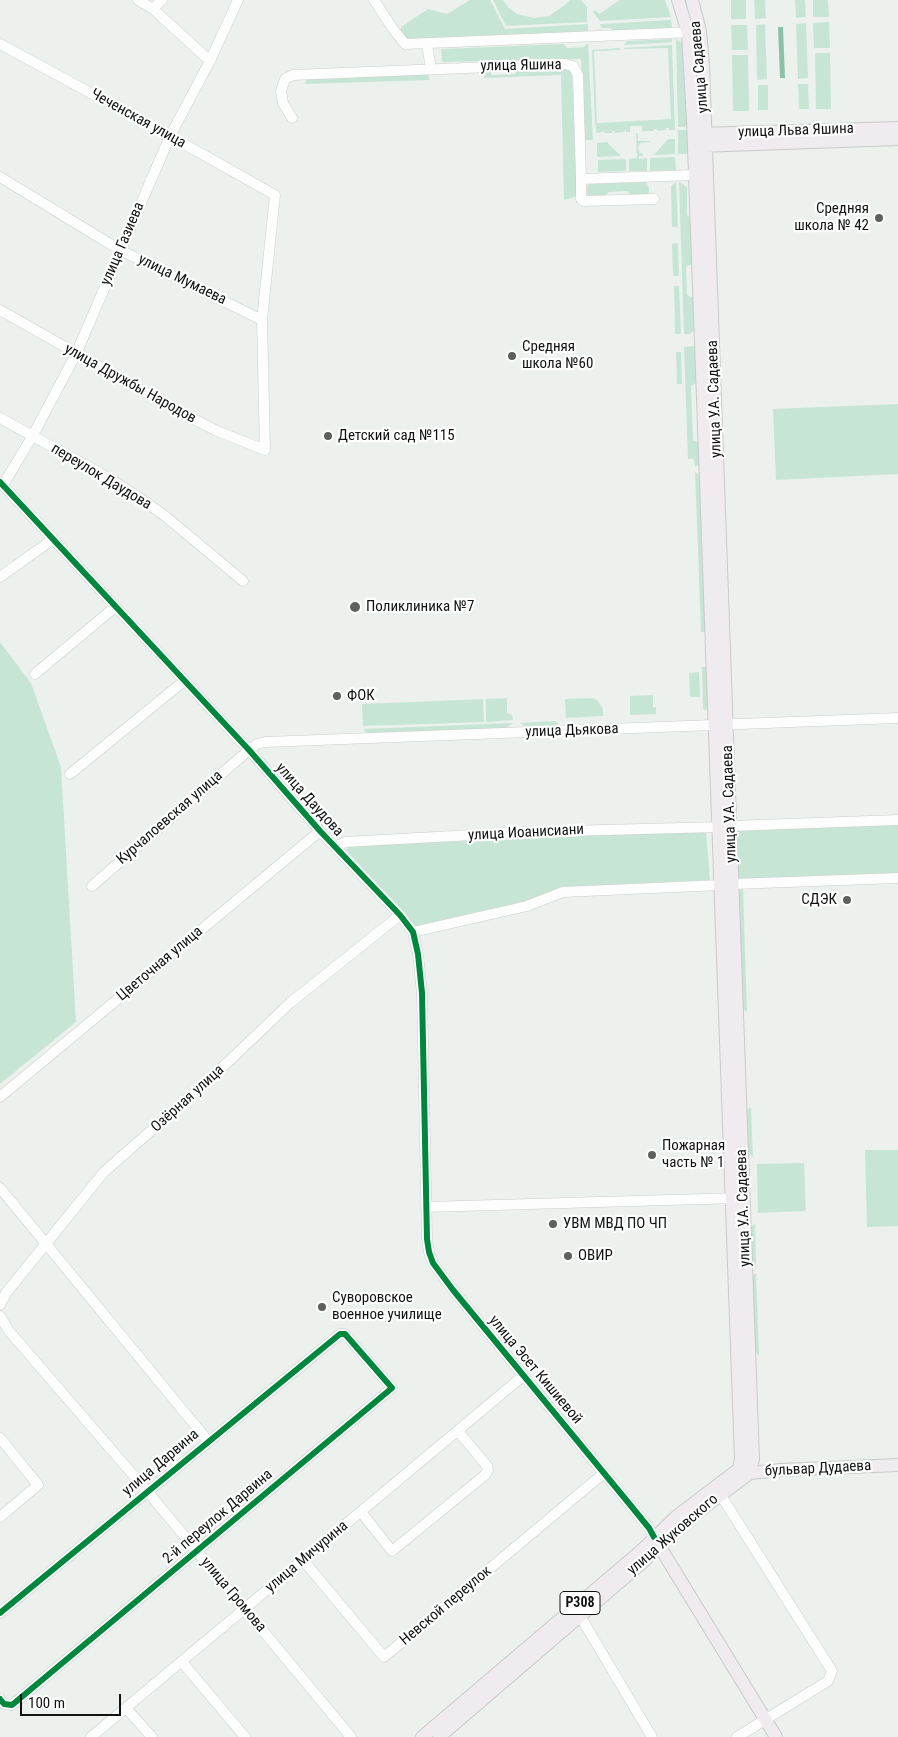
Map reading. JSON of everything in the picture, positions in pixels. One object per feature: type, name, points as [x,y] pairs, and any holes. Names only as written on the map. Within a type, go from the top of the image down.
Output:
[{"type":"main road","name":"улица Садаева","points":[[678,0],[694,32]]},
{"type":"main road","name":"улица Садаева","points":[[692,0],[699,140]]},
{"type":"main road","name":"улица Льва Яшина","points":[[699,140],[898,128]]},
{"type":"main road","name":"улица Льва Яшина","points":[[699,140],[898,139]]},
{"type":"main road","name":"улица У.А. Садаева","points":[[699,140],[694,175],[721,725]]},
{"type":"main road","name":"улица У.А. Садаева","points":[[699,140],[738,1198],[741,1459],[744,1471]]},
{"type":"main road","name":"бульвар Дудаева","points":[[744,1471],[898,1465]]},
{"type":"main road","name":"улица Жуковского","points":[[439,1737],[580,1616],[656,1542],[720,1494],[744,1471]]},
{"type":"main road","name":"P308","points":[[422,1737],[642,1550],[656,1542],[700,1498],[744,1471]]},
{"type":"main road","name":"улица Эсет Кишиевой","points":[[656,1542],[776,1737]]},
{"type":"street","points":[[138,0],[153,9],[210,61]]},
{"type":"street","points":[[153,9],[162,0]]},
{"type":"street","name":"улица Газиева","points":[[2,484],[32,437],[76,354],[170,136],[210,61],[238,0]]},
{"type":"street","points":[[374,0],[405,44],[694,32]]},
{"type":"street","name":"Чеченская улица","points":[[0,44],[275,195],[262,320]]},
{"type":"street","points":[[427,44],[431,69]]},
{"type":"street","name":"улица Яшина","points":[[292,118],[283,102],[281,90],[285,80],[293,75],[565,64],[572,66],[578,75],[581,179]]},
{"type":"street","points":[[654,199],[584,201],[581,198],[581,179],[694,175]]},
{"type":"street","name":"улица Мумаева","points":[[0,177],[120,250],[262,320]]},
{"type":"street","name":"улица Дружбы Народов","points":[[0,310],[217,432],[265,450],[262,320]]},
{"type":"street","name":"переулок Даудова","points":[[0,418],[134,494],[165,516],[243,581]]},
{"type":"street","name":"улица Даудова","points":[[2,484],[248,750],[320,831],[400,915],[413,932],[418,954],[422,993],[426,1207]]},
{"type":"street","points":[[0,577],[52,540]]},
{"type":"street","points":[[35,674],[115,607]]},
{"type":"street","points":[[70,774],[184,681]]},
{"type":"street","name":"улица Дьякова","points":[[248,750],[257,744],[265,742],[898,718]]},
{"type":"street","name":"Курчалоевская улица","points":[[92,886],[248,750]]},
{"type":"street","name":"улица Иоанисиани","points":[[335,847],[346,842],[508,833],[898,820]]},
{"type":"street","name":"Цветочная улица","points":[[0,1097],[320,831]]},
{"type":"street","points":[[413,932],[527,906],[563,892],[898,878]]},
{"type":"street","name":"Озёрная улица","points":[[0,1305],[6,1293],[104,1172],[209,1080],[290,1003],[400,915]]},
{"type":"street","points":[[0,1188],[208,1441]]},
{"type":"street","points":[[426,1207],[738,1198]]},
{"type":"street","name":"улица Эсет Кишиевой","points":[[426,1207],[426,1238],[434,1263],[453,1290],[649,1528],[656,1542]]},
{"type":"street","name":"улица Громова","points":[[0,1316],[9,1331],[147,1491],[350,1737]]},
{"type":"street","name":"улица Дарвина","points":[[0,1613],[340,1334]]},
{"type":"street","name":"2-й переулок Дарвина","points":[[0,1699],[4,1704],[12,1705],[392,1388],[346,1334],[340,1334]]},
{"type":"street","name":"улица Мичурина","points":[[91,1737],[523,1376]]},
{"type":"street","points":[[361,1512],[392,1551],[486,1475],[487,1466],[458,1431]]},
{"type":"street","points":[[0,1438],[38,1485],[0,1517]]},
{"type":"street","name":"Невской переулок","points":[[302,1560],[384,1657],[604,1473]]},
{"type":"street","points":[[720,1494],[832,1671],[828,1681],[737,1737]]},
{"type":"street","points":[[580,1616],[652,1737]]},
{"type":"street","points":[[182,1662],[245,1737]]},
{"type":"street","points":[[126,1708],[152,1737]]},
{"type":"shaded area","points":[[470,0],[490,0],[505,29],[588,24],[588,33],[408,41],[401,32],[401,27],[428,9],[447,14]]},
{"type":"shaded area","points":[[493,0],[503,0],[517,14],[534,18],[549,16],[570,0],[581,0],[587,7],[587,22],[506,26]]},
{"type":"shaded area","points":[[620,0],[665,0],[671,17],[600,21],[593,12],[596,10],[599,14]]},
{"type":"shaded area","points":[[731,0],[746,0],[746,19],[731,19]]},
{"type":"shaded area","points":[[754,0],[765,0],[766,18],[755,19]]},
{"type":"shaded area","points":[[795,0],[805,0],[806,17],[796,18]]},
{"type":"shaded area","points":[[813,0],[828,0],[829,17],[813,17]]},
{"type":"shaded area","points":[[671,20],[672,28],[614,32],[611,28],[601,28],[600,24]]},
{"type":"shaded area","points":[[829,22],[830,48],[814,48],[813,23]]},
{"type":"shaded area","points":[[806,23],[808,78],[798,79],[796,24]]},
{"type":"shaded area","points":[[765,24],[767,79],[757,80],[756,25]]},
{"type":"shaded area","points":[[731,25],[747,25],[748,50],[732,50]]},
{"type":"shaded area","points":[[778,27],[783,27],[785,78],[780,78]]},
{"type":"shaded area","points":[[672,39],[672,42],[624,45],[627,41]]},
{"type":"shaded area","points":[[676,39],[684,46],[687,127],[678,127]]},
{"type":"shaded area","points":[[588,43],[593,140],[584,140],[581,59],[442,62],[441,49],[564,44],[567,48],[584,47]]},
{"type":"shaded area","points":[[672,45],[675,130],[666,128],[666,130],[642,131],[642,126],[630,126],[630,132],[626,132],[626,130],[615,133],[615,131],[612,131],[612,133],[604,133],[604,131],[597,133],[592,50],[620,48],[620,50],[594,51],[597,123],[671,119],[668,48],[624,48]]},
{"type":"shaded area","points":[[815,53],[830,53],[831,109],[816,109]]},
{"type":"shaded area","points":[[732,55],[748,55],[749,111],[733,111]]},
{"type":"shaded area","points":[[567,67],[571,70],[572,74],[577,194],[575,197],[564,200],[561,75],[484,78],[486,70],[492,75],[515,74],[517,69]]},
{"type":"shaded area","points":[[428,73],[430,80],[305,84],[307,77]]},
{"type":"shaded area","points":[[798,84],[808,84],[809,109],[799,109]]},
{"type":"shaded area","points":[[758,85],[768,85],[768,110],[758,110]]},
{"type":"shaded area","points":[[678,130],[687,130],[688,154],[678,154]]},
{"type":"shaded area","points":[[636,133],[638,133],[638,141],[650,141],[640,143],[638,148],[643,156],[639,156],[639,159],[647,158],[647,171],[629,171],[629,159],[637,158]]},
{"type":"shaded area","points":[[668,139],[675,139],[675,154],[654,155]]},
{"type":"shaded area","points":[[607,142],[621,156],[597,157],[597,143]]},
{"type":"shaded area","points":[[675,157],[676,170],[650,171],[650,158]]},
{"type":"shaded area","points":[[626,159],[626,171],[598,172],[598,160]]},
{"type":"shaded area","points":[[646,182],[649,188],[647,195],[631,195],[627,191],[609,192],[605,196],[590,197],[587,194],[589,184]]},
{"type":"shaded area","points":[[676,182],[678,227],[672,227],[671,186]]},
{"type":"shaded area","points":[[679,182],[687,187],[687,215],[691,218],[692,264],[686,267],[687,295],[693,298],[694,330],[690,334],[684,334]]},
{"type":"shaded area","points":[[678,243],[679,276],[673,276],[672,244]]},
{"type":"shaded area","points":[[674,286],[679,286],[681,334],[675,334]]},
{"type":"shaded area","points":[[695,346],[696,383],[691,386],[693,440],[699,443],[700,464],[695,467],[694,459],[688,459],[684,347]]},
{"type":"shaded area","points":[[676,352],[681,352],[682,384],[677,384]]},
{"type":"shaded area","points":[[898,404],[898,474],[776,480],[773,409]]},
{"type":"shaded area","points":[[695,472],[700,476],[706,632],[701,632]]},
{"type":"shaded area","points":[[0,642],[31,683],[61,767],[76,1022],[0,1084]]},
{"type":"shaded area","points":[[702,667],[708,667],[709,711],[703,709]]},
{"type":"shaded area","points":[[699,672],[700,697],[690,697],[689,673]]},
{"type":"shaded area","points":[[653,695],[653,707],[656,707],[656,714],[630,715],[630,696]]},
{"type":"shaded area","points":[[507,698],[507,713],[512,715],[513,720],[486,722],[486,699]]},
{"type":"shaded area","points":[[593,698],[598,701],[603,709],[603,716],[566,718],[565,699]]},
{"type":"shaded area","points":[[483,699],[484,722],[363,726],[362,704]]},
{"type":"shaded area","points":[[555,721],[559,724],[556,726],[525,727],[520,723]]},
{"type":"shaded area","points":[[513,723],[506,728],[366,733],[363,729]]},
{"type":"shaded area","points":[[898,823],[898,875],[738,881],[736,829]]},
{"type":"shaded area","points":[[706,831],[710,880],[561,887],[528,901],[415,926],[346,850],[349,846]]},
{"type":"shaded area","points":[[743,888],[747,1012],[742,1008],[739,892]]},
{"type":"shaded area","points":[[751,1107],[753,1157],[748,1154],[747,1110]]},
{"type":"shaded area","points":[[865,1150],[898,1150],[898,1226],[867,1227]]},
{"type":"shaded area","points":[[804,1163],[806,1211],[758,1213],[757,1164]]},
{"type":"shaded area","points":[[755,1223],[756,1268],[752,1264],[751,1227]]},
{"type":"shaded area","points":[[754,1274],[756,1274],[759,1356],[755,1351]]},
{"type":"cycle path","points":[[0,482],[249,750],[320,831],[400,915],[413,932],[418,954],[422,993],[427,1239],[433,1263],[453,1290],[649,1528],[654,1537]]},
{"type":"cycle path","points":[[0,1613],[340,1334],[345,1334],[392,1388],[12,1705],[4,1704],[0,1699]]},
{"type":"place","name":"Средняя школа № 42","points":[[879,218]]},
{"type":"place","name":"Средняя школа №60","points":[[512,356]]},
{"type":"place","name":"Детский сад №115","points":[[328,436]]},
{"type":"place","name":"Поликлиника №7","points":[[355,607]]},
{"type":"place","name":"ФОК","points":[[337,696]]},
{"type":"place","name":"СДЭК","points":[[847,900]]},
{"type":"place","name":"Пожарная часть № 1","points":[[652,1155]]},
{"type":"place","name":"УВМ МВД ПО ЧП","points":[[553,1224]]},
{"type":"place","name":"ОВИР","points":[[568,1256]]},
{"type":"place","name":"Суворовское военное училище","points":[[322,1307]]}]
